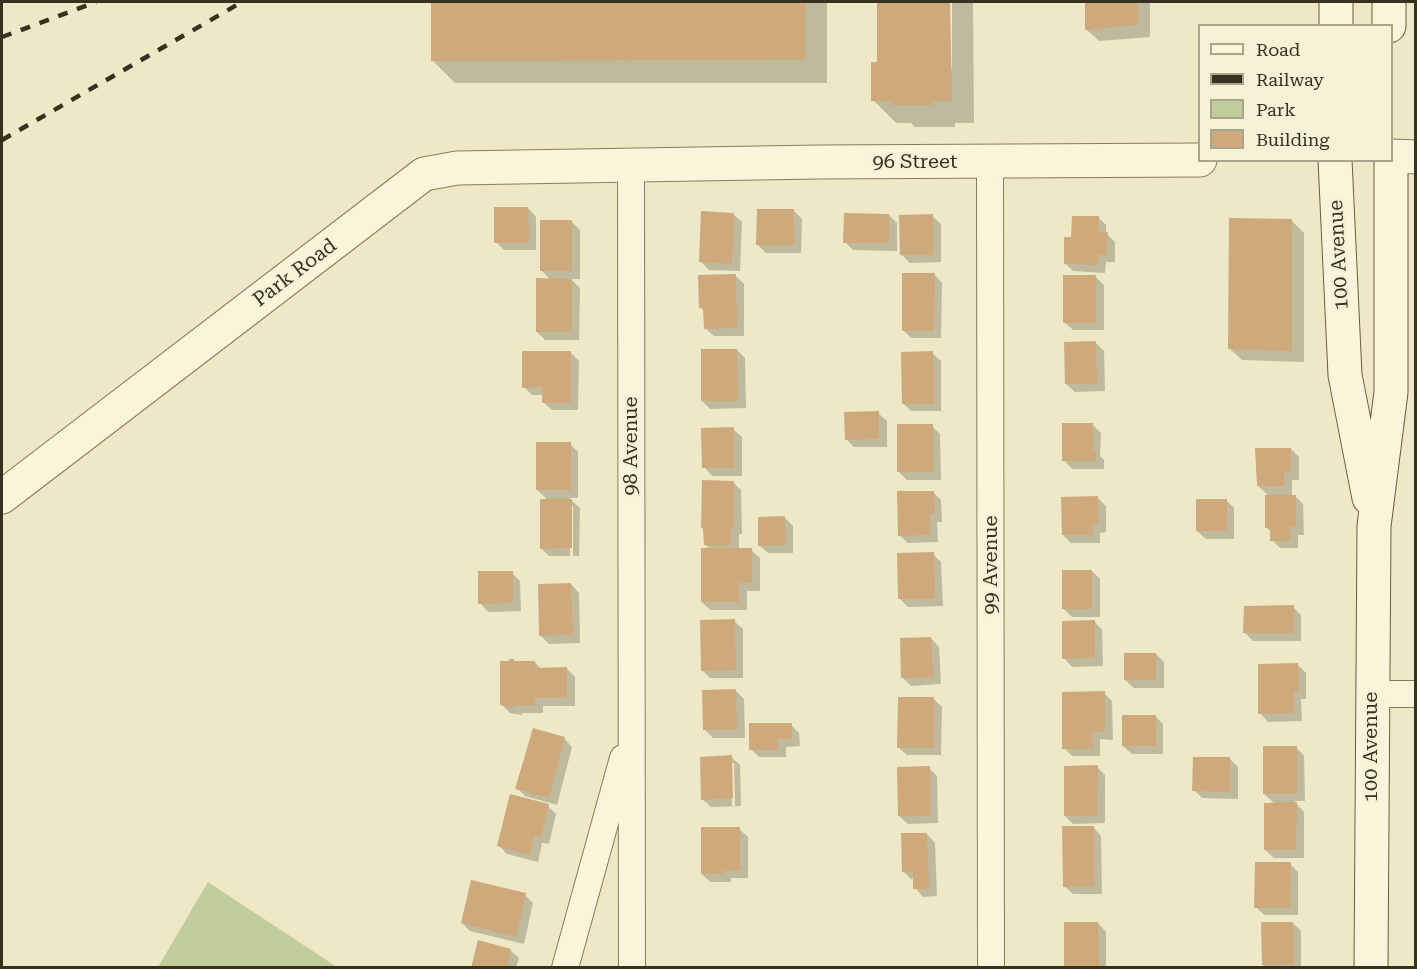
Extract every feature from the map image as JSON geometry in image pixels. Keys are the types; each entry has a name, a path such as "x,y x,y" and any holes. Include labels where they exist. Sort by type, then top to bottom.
{"street":[{"path":"1336,2 1336,24"},
{"path":"1389,2 1389,24"},
{"path":"1393,158 1416,157"},
{"name":"96 Street","path":"631,165 1198,160"},
{"name":"99 Avenue","path":"990,162 991,968"},
{"name":"100 Avenue","path":"1335,162 1345,375 1374,526"},
{"name":"100 Avenue","path":"1371,968 1371,694 1374,526 1391,392 1391,162"},
{"name":"Park Road","path":"2,497 424,174 457,168 631,165"},
{"name":"98 Avenue","path":"631,165 632,968"},
{"path":"1371,694 1416,694"},
{"name":"98 Avenue","path":"565,968 632,726"}],"green space":[{"path":"208,882 337,967 158,967"}],"building":[{"path":"431,2 805,2 805,60 431,61"},
{"path":"877,2 950,2 952,101 933,101 933,105 891,105 891,101 871,101 871,62 877,62"},
{"path":"1085,2 1138,2 1138,25 1085,30"},
{"path":"494,207 528,207 529,243 494,243"},
{"path":"757,209 794,209 794,245 756,245"},
{"path":"701,211 734,213 732,264 699,262"},
{"path":"844,213 889,214 889,243 843,243"},
{"path":"933,214 933,255 900,255 899,215"},
{"path":"1072,216 1099,216 1098,232 1108,232 1107,255 1098,255 1098,265 1064,264 1064,237 1071,237"},
{"path":"1229,218 1292,219 1292,351 1228,349"},
{"path":"540,220 572,220 572,271 540,271"},
{"path":"902,273 935,273 934,331 902,331"},
{"path":"736,274 737,328 704,329 703,308 699,308 698,275"},
{"path":"1063,275 1096,275 1096,323 1063,323"},
{"path":"536,278 572,279 572,332 536,332"},
{"path":"1096,341 1097,384 1065,384 1064,342"},
{"path":"701,349 737,349 738,401 701,401"},
{"path":"522,351 571,351 571,403 542,403 542,387 522,388"},
{"path":"933,351 934,404 902,404 901,352"},
{"path":"879,411 879,439 845,440 844,412"},
{"path":"1062,423 1093,423 1093,450 1096,450 1096,461 1062,461"},
{"path":"897,424 933,424 933,472 897,472"},
{"path":"734,427 734,468 702,468 701,428"},
{"path":"536,442 571,442 571,490 536,490"},
{"path":"1255,448 1291,448 1291,473 1284,473 1284,486 1257,486"},
{"path":"702,480 734,481 734,527 731,527 731,545 704,545 703,528 701,528"},
{"path":"897,491 934,491 935,514 930,515 930,535 898,536"},
{"path":"1265,495 1296,495 1296,527 1290,527 1290,541 1270,541 1270,527 1265,528"},
{"path":"1098,496 1098,525 1092,525 1093,535 1062,535 1061,497"},
{"path":"540,499 572,499 572,548 540,549"},
{"path":"1196,499 1227,499 1227,531 1196,531"},
{"path":"785,516 786,545 758,546 758,517"},
{"path":"701,548 752,548 752,583 739,583 739,602 701,602"},
{"path":"934,552 935,599 898,599 897,553"},
{"path":"1062,570 1092,570 1092,609 1062,609"},
{"path":"478,571 513,571 513,603 478,604"},
{"path":"571,583 573,635 539,636 538,584"},
{"path":"1294,605 1294,633 1243,633 1244,606"},
{"path":"735,619 736,670 701,671 700,620"},
{"path":"1095,620 1095,658 1062,659 1062,621"},
{"path":"931,637 933,677 901,678 900,638"},
{"path":"1124,653 1156,653 1156,680 1124,680"},
{"path":"509,659 535,661 535,668 567,667 567,698 535,698 535,705 514,705 514,708 500,705 500,661 509,661"},
{"path":"1298,663 1299,692 1294,692 1294,713 1258,714 1258,664"},
{"path":"736,689 737,730 703,730 702,690"},
{"path":"1105,691 1105,732 1092,732 1093,749 1062,749 1062,692"},
{"path":"898,697 934,697 934,748 897,748"},
{"path":"1122,715 1156,715 1156,746 1122,746"},
{"path":"749,723 792,723 792,739 778,739 778,750 749,750"},
{"path":"533,728 565,737 549,798 515,789"},
{"path":"1263,746 1297,746 1297,794 1263,794"},
{"path":"732,755 733,798 701,800 700,757"},
{"path":"1193,757 1230,757 1230,792 1192,791"},
{"path":"1098,765 1097,816 1064,816 1064,766"},
{"path":"930,766 930,816 898,816 897,767"},
{"path":"510,794 549,804 541,837 534,835 530,855 497,846"},
{"path":"1297,802 1296,850 1264,850 1264,803"},
{"path":"1062,826 1094,826 1094,886 1063,887"},
{"path":"701,827 740,827 740,870 723,871 724,874 701,874"},
{"path":"901,833 927,833 929,889 913,889 913,872 902,872"},
{"path":"1255,862 1291,862 1290,908 1254,908"},
{"path":"471,880 526,893 516,937 461,923"},
{"path":"1064,922 1098,922 1099,968 1064,968"},
{"path":"1261,922 1293,922 1294,964 1262,965"},
{"path":"478,940 511,949 506,968 471,968"}],"railway":[{"path":"2,37 96,2"},
{"path":"2,140 242,2"}]}
